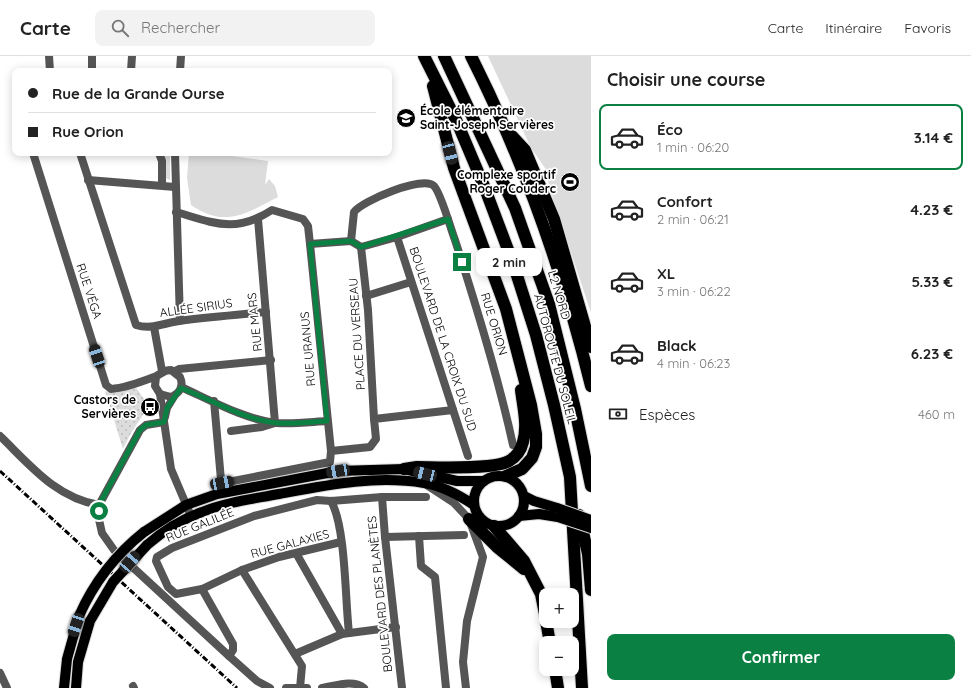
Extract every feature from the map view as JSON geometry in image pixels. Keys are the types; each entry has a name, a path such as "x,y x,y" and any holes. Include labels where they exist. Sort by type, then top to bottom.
{"highway":[{"name":"L2 NORD","path":"444,56 515,208 549,304 575,409 591,486"},
{"path":"471,56 507,131 555,258 591,386"},
{"path":"425,58 454,168 491,265 516,347 531,405 536,434 536,447 532,458 522,469 506,476"},
{"name":"AUTOROUTE DU SOLEIL","path":"425,58 456,122 484,186 513,263 536,335 553,398 570,477 582,688"},
{"path":"507,131 525,150 554,219 591,346"},
{"path":"404,469 417,467 494,465 508,462 520,452 524,441 525,421 516,347"},
{"path":"570,477 588,554 591,590"},
{"path":"469,519 497,547 531,575"},
{"path":"494,526 524,561 539,590"},
{"path":"556,676 558,688"}],"main road":[{"path":"64,688 66,659 79,616 87,598 105,571 131,542 186,505 236,490 338,471 404,469 470,482 484,481"},
{"path":"474,505 476,492 484,481 490,477 506,476 518,483 524,496 523,510 520,516"},
{"path":"76,688 78,662 90,621 113,582 138,552 168,530 191,516 230,503 329,485 378,480 424,483 450,491 474,505 481,518 494,526 508,524 520,516 557,512 591,520"},
{"path":"524,496 591,528"}],"street":[{"path":"49,56 50,68"},
{"path":"92,56 92,68"},
{"path":"131,68 132,56"},
{"path":"180,68 181,56"},
{"name":"RUE VÉGA","path":"34,156 106,385 111,388 119,388 159,374"},
{"path":"81,156 136,325 143,328 154,327 159,374 155,386 160,394 171,469 191,516"},
{"path":"160,156 162,162 162,185"},
{"path":"175,156 180,321"},
{"path":"88,180 175,187"},
{"name":"RUE ORION","path":"351,241 352,222 355,210 370,200 416,184 430,183 435,187 448,219 501,390 514,445"},
{"path":"176,212 200,221 222,225 248,222 258,219 272,210 304,219 308,226 310,244 351,241 361,247"},
{"name":"RUE MARS","path":"258,219 275,423"},
{"path":"397,237 448,219"},
{"name":"BOULEVARD DE LA CROIX DU SUD","path":"361,247 397,237 468,456"},
{"name":"RUE URANUS","path":"310,244 331,451"},
{"name":"PLACE DU VERSEAU","path":"331,451 370,447 376,439 361,247"},
{"path":"366,296 411,282"},
{"name":"ALLÉE SIRIUS","path":"154,327 164,323 266,312"},
{"path":"159,374 180,369 270,360"},
{"path":"164,422 167,408 181,388 182,380 175,371"},
{"path":"181,388 239,413 275,423 327,421"},
{"path":"160,394 167,397 175,395"},
{"path":"214,401 222,483 330,462 331,451"},
{"path":"374,419 453,410"},
{"path":"164,422 146,425 140,430 99,505 98,515 102,533 114,550 257,681 270,688"},
{"path":"231,431 262,427 275,423"},
{"path":"0,436 51,485 64,493 87,503 99,505"},
{"path":"424,483 454,503 469,519 483,557 467,621 463,662 466,688"},
{"name":"RUE GALILÉE","path":"202,589 176,594 171,591 156,561 157,557 172,548 254,516 316,500 331,501 382,497 426,497"},
{"name":"BOULEVARD DES PLANÈTES","path":"382,497 402,688"},
{"path":"331,501 336,510 341,542 345,634"},
{"path":"419,536 421,566 435,577 446,688"},
{"path":"385,537 464,536"},
{"name":"RUE GALAXIES","path":"202,589 242,570 296,553 341,542"},
{"path":"296,553 345,634"},
{"path":"242,570 302,666 302,688 286,688"},
{"path":"202,589 233,644 233,650 229,656"},
{"path":"295,654 345,634 396,627"},
{"path":"0,673 7,688"},
{"path":"322,688 351,683 359,684 364,688"}],"shaded area":[{"name":"Complexe sportif Roger Couderc","path":"488,56 591,56 591,313 550,189 545,168 531,148"},
{"path":"162,156 170,156 170,180 165,178"},
{"path":"189,156 231,156 268,161 265,185 269,179 275,186 278,197 256,209 235,216 214,216 191,205 187,178"},
{"path":"135,386 149,406 131,433 123,449 105,391 115,393"}],"railway":[{"path":"0,471 237,688"}],"place":[{"name":"École élémentaire Saint-Joseph Servières","path":"406,118"},
{"name":"Complexe sportif Roger Couderc","path":"570,182"},
{"name":"Castors de Servières","path":"150,407"}],"route":[{"path":"99,511 99,505 140,430 146,425 164,422 167,408 181,388 239,413 275,423 327,421 310,244 351,241 361,247 397,237 448,219 462,262"}]}
